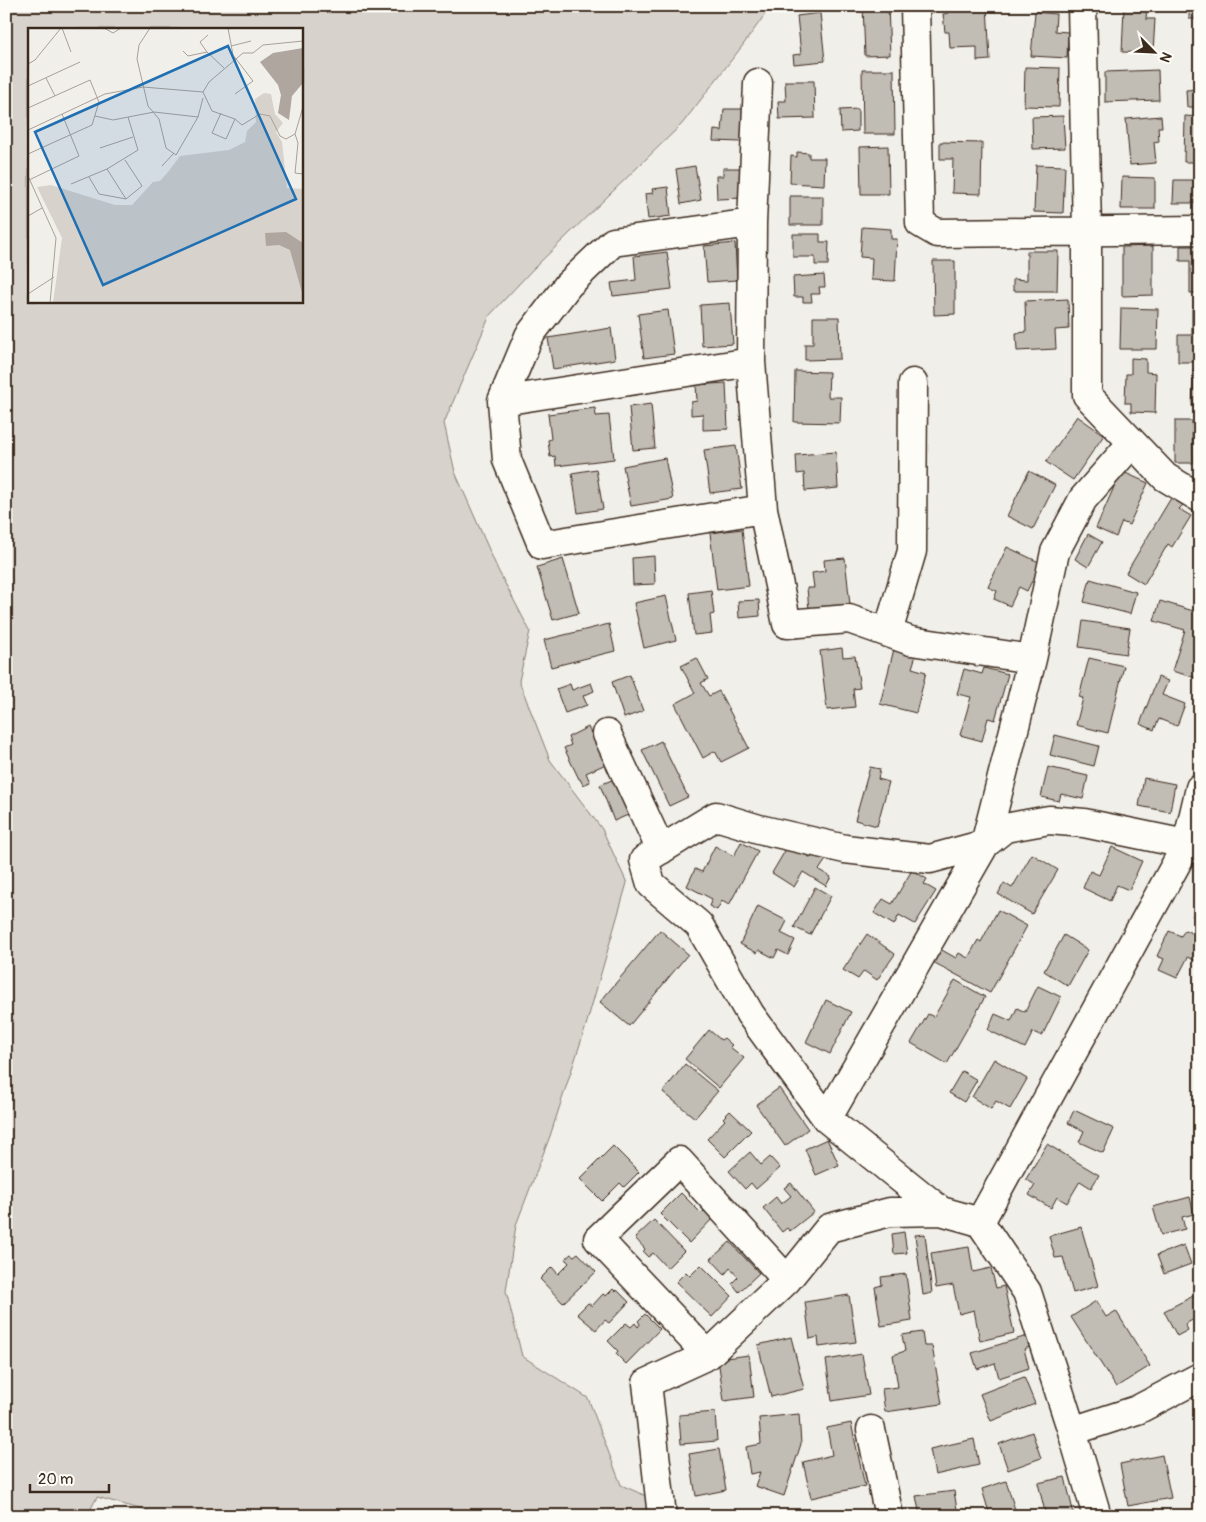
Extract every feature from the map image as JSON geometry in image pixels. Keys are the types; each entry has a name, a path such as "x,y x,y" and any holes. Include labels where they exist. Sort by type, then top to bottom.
{"street":[{"path":"915,6 920,223 937,233 1200,230"},
{"path":"1082,6 1087,230 1087,395 1165,477 1200,498"},
{"path":"758,83 752,223 751,362 763,509 787,624 849,618 911,640 1032,659"},
{"path":"752,223 613,242 568,285 529,336 502,401 507,460 542,545 763,509"},
{"path":"502,401 751,362"},
{"path":"888,632 912,551 913,382"},
{"path":"827,1119 985,844 1032,659 1055,552 1083,499 1132,443"},
{"path":"607,734 662,850"},
{"path":"980,1222 1193,846 1200,788"},
{"path":"941,1211 827,1119 750,1014 700,925 651,884 644,860 716,816 759,829 845,849 930,859 985,844 1005,828 1049,820 1084,823 1193,846"},
{"path":"708,1354 598,1239 679,1161 787,1280"},
{"path":"662,1516 647,1383 708,1354 787,1280 829,1228 890,1212 941,1211 980,1222 1027,1292 1097,1516"},
{"path":"1072,1431 1137,1410 1200,1377"},
{"path":"871,1430 889,1516"}],"shaded area":[{"path":"6,6 771,6 682,124 532,270 490,315 444,423 455,472 498,570 530,631 519,681 550,760 602,829 627,883 585,1029 550,1136 516,1225 506,1291 522,1356 588,1398 621,1485 692,1516 165,1516 97,1497 87,1516 6,1516"}],"building":[{"path":"863,6 888,6 890,55 865,56"},
{"path":"949,6 987,6 990,60 977,61 977,47 950,48 949,32 945,32 943,14 949,13"},
{"path":"1189,6 1200,6 1200,19 1189,19"},
{"path":"1124,7 1147,7 1146,19 1155,19 1153,53 1122,52"},
{"path":"1035,12 1056,14 1055,31 1068,32 1067,58 1031,56"},
{"path":"820,13 825,61 794,64 793,55 801,54 797,16"},
{"path":"1025,67 1060,68 1059,107 1024,106"},
{"path":"862,70 894,70 895,134 863,134"},
{"path":"1158,70 1159,100 1105,102 1105,72"},
{"path":"1198,70 1200,70 1200,107 1187,107 1186,90 1199,89"},
{"path":"785,81 814,81 815,118 779,119 778,101 786,101"},
{"path":"724,109 743,109 741,142 713,141 714,130 722,131"},
{"path":"858,109 858,131 841,132 840,110"},
{"path":"1063,116 1065,148 1033,149 1032,117"},
{"path":"1161,116 1162,127 1158,127 1159,141 1154,142 1156,163 1130,165 1126,119"},
{"path":"1185,116 1200,117 1200,162 1184,162"},
{"path":"940,142 982,143 981,194 952,193 953,159 940,159"},
{"path":"888,146 889,194 861,194 860,147"},
{"path":"797,152 809,153 809,158 825,158 824,185 790,183 791,156 797,157"},
{"path":"1036,165 1065,166 1063,213 1034,212"},
{"path":"695,166 701,200 681,204 676,169"},
{"path":"723,168 743,168 743,198 717,199 716,176 723,176"},
{"path":"1198,171 1200,171 1200,203 1173,203 1174,180 1197,180"},
{"path":"1122,177 1155,178 1155,209 1121,209"},
{"path":"668,187 671,216 648,219 645,194 653,193 652,189"},
{"path":"790,196 823,196 823,225 790,225"},
{"path":"862,227 891,229 891,239 897,239 895,281 871,280 872,258 860,257"},
{"path":"793,234 820,234 820,242 829,242 828,265 815,265 815,257 793,257"},
{"path":"735,243 737,280 707,282 704,246"},
{"path":"1153,246 1153,295 1122,296 1122,247"},
{"path":"1180,246 1200,246 1200,293 1190,293 1190,261 1180,261"},
{"path":"1027,251 1058,251 1057,291 1013,291 1013,279 1027,280"},
{"path":"667,252 672,289 613,296 611,283 636,280 634,256"},
{"path":"933,261 955,261 955,314 934,315"},
{"path":"824,275 825,287 819,287 820,294 811,294 812,302 803,302 803,297 794,297 793,277"},
{"path":"1068,299 1069,329 1055,330 1056,349 1017,351 1016,333 1026,332 1025,301"},
{"path":"730,303 733,344 702,346 700,305"},
{"path":"1121,308 1158,309 1157,349 1120,349"},
{"path":"1192,309 1200,309 1200,360 1197,360 1197,362 1178,362 1178,335 1192,335"},
{"path":"668,310 674,354 644,358 638,314"},
{"path":"813,317 839,317 840,359 805,360 805,344 813,344"},
{"path":"611,328 615,359 553,369 548,338"},
{"path":"1131,358 1146,359 1146,372 1156,373 1155,413 1131,412 1131,403 1125,403 1126,374 1131,374"},
{"path":"1194,368 1200,368 1200,406 1192,406"},
{"path":"795,371 829,372 828,397 841,397 840,423 794,422"},
{"path":"726,383 728,429 703,430 703,414 691,415 691,402 697,401 696,385"},
{"path":"651,404 655,448 633,450 629,407"},
{"path":"595,408 596,416 609,415 614,459 556,466 555,456 550,457 548,440 551,439 548,414"},
{"path":"1077,416 1104,435 1073,480 1046,462"},
{"path":"1175,421 1192,421 1193,463 1175,463"},
{"path":"736,446 742,489 710,493 704,450"},
{"path":"836,452 838,488 805,491 804,473 797,474 796,455"},
{"path":"665,458 673,499 631,506 623,466"},
{"path":"596,469 603,509 578,513 572,473"},
{"path":"1029,471 1055,485 1033,529 1007,516"},
{"path":"1121,471 1148,483 1129,525 1122,522 1116,537 1096,528"},
{"path":"1171,498 1183,505 1179,509 1191,516 1172,547 1168,544 1144,584 1126,573"},
{"path":"742,529 749,586 717,590 710,533"},
{"path":"1088,534 1102,542 1088,567 1075,559"},
{"path":"1007,547 1043,564 1035,582 1032,581 1027,591 1019,587 1010,606 994,599 997,591 988,587"},
{"path":"654,556 655,584 633,585 632,558"},
{"path":"845,558 850,605 809,610 807,588 814,588 812,573 825,571 824,560"},
{"path":"563,559 579,613 553,620 537,567"},
{"path":"1090,579 1136,592 1130,614 1084,602"},
{"path":"711,590 714,614 710,615 712,633 694,635 689,593"},
{"path":"666,596 676,640 644,648 634,603"},
{"path":"759,600 760,616 739,618 738,601"},
{"path":"1160,601 1200,613 1200,679 1172,671 1185,630 1154,621"},
{"path":"1083,621 1130,628 1126,654 1079,647"},
{"path":"609,624 615,651 551,667 544,640"},
{"path":"842,648 843,657 855,656 860,688 853,689 855,707 827,710 820,651"},
{"path":"894,649 916,655 912,668 926,672 916,713 880,704"},
{"path":"697,658 708,679 701,683 709,696 719,691 749,748 721,762 715,751 703,758 675,704 695,693 681,666"},
{"path":"1089,658 1124,666 1108,733 1076,725 1083,698 1079,697"},
{"path":"984,668 1008,674 995,720 988,718 982,741 960,735 971,697 957,694 964,669 982,674"},
{"path":"630,675 643,711 624,718 612,682"},
{"path":"1158,677 1168,681 1162,695 1185,704 1177,726 1159,719 1154,730 1140,724"},
{"path":"591,683 594,691 583,696 587,705 565,713 556,689 570,684 572,690"},
{"path":"588,727 606,764 586,773 590,782 583,785 564,748 571,745 568,737"},
{"path":"1055,735 1099,746 1094,766 1050,755"},
{"path":"661,741 688,797 669,806 642,750"},
{"path":"870,767 880,769 878,779 889,782 877,826 855,820"},
{"path":"1048,767 1088,776 1083,799 1061,794 1059,801 1041,797"},
{"path":"1144,778 1175,784 1170,812 1139,806"},
{"path":"614,779 628,815 614,821 600,785"},
{"path":"741,842 758,851 729,905 722,901 717,910 709,906 712,899 687,886 695,869 702,872 715,846 734,856"},
{"path":"789,844 811,858 815,851 827,858 819,870 831,877 826,886 803,872 794,887 772,873"},
{"path":"1112,847 1142,861 1129,890 1117,885 1110,901 1083,888 1090,871 1099,875"},
{"path":"1032,854 1058,870 1032,914 998,894 1004,883 1012,888"},
{"path":"912,870 927,879 924,884 936,891 915,924 899,915 894,925 874,913 883,899 892,904"},
{"path":"815,887 831,896 810,935 794,927"},
{"path":"1200,897 1200,919 1192,916"},
{"path":"758,906 787,921 781,933 795,940 788,955 778,950 774,958 759,950 757,953 740,944"},
{"path":"998,910 1027,926 990,993 933,962 940,949 956,958 959,953 968,958 978,940 981,942"},
{"path":"660,930 688,954 629,1026 600,1002"},
{"path":"1185,930 1200,937 1200,963 1188,957 1177,978 1159,970 1164,959 1157,956 1169,931 1181,936"},
{"path":"867,934 895,954 877,980 864,971 858,979 843,970"},
{"path":"1064,935 1088,950 1068,986 1044,971"},
{"path":"955,980 985,997 947,1064 911,1043 928,1014 934,1017"},
{"path":"1038,986 1061,997 1042,1036 1033,1032 1025,1048 988,1030 995,1014 1011,1021 1017,1008 1025,1012"},
{"path":"826,1000 851,1012 830,1054 806,1042"},
{"path":"709,1030 721,1040 724,1038 732,1045 730,1047 744,1058 719,1088 685,1059"},
{"path":"994,1059 1027,1079 1010,1109 996,1101 991,1109 972,1097"},
{"path":"685,1064 718,1091 695,1118 663,1092"},
{"path":"962,1071 977,1080 964,1102 949,1093"},
{"path":"779,1088 808,1129 785,1146 756,1105"},
{"path":"1074,1110 1114,1129 1103,1153 1079,1142 1084,1131 1068,1123"},
{"path":"730,1111 751,1131 725,1157 707,1139 725,1120 723,1118"},
{"path":"827,1139 839,1165 816,1175 805,1149"},
{"path":"1047,1144 1099,1175 1091,1188 1080,1181 1067,1203 1057,1197 1051,1208 1029,1195 1035,1185 1026,1179"},
{"path":"613,1146 639,1172 624,1187 620,1183 602,1201 580,1179"},
{"path":"750,1152 761,1165 770,1157 780,1168 756,1189 751,1183 745,1189 729,1171"},
{"path":"791,1183 814,1212 790,1231 787,1228 782,1232 763,1208 776,1197 781,1204 791,1196 784,1188"},
{"path":"681,1193 701,1213 704,1211 707,1214 710,1211 715,1216 689,1243 660,1214"},
{"path":"1190,1197 1194,1214 1182,1217 1185,1229 1161,1235 1153,1207"},
{"path":"654,1220 684,1251 667,1268 653,1253 648,1257 643,1252 645,1249 635,1238"},
{"path":"1081,1227 1098,1286 1073,1293 1063,1257 1055,1258 1049,1236"},
{"path":"904,1232 907,1253 894,1254 892,1234"},
{"path":"925,1234 932,1293 923,1295 915,1235"},
{"path":"730,1242 759,1273 739,1292 732,1283 738,1277 730,1268 725,1274 711,1259"},
{"path":"1184,1245 1191,1264 1164,1274 1157,1255"},
{"path":"969,1247 973,1272 991,1268 996,1288 1004,1286 1014,1333 980,1341 974,1310 959,1314 953,1285 936,1288 931,1253"},
{"path":"578,1253 596,1272 563,1303 540,1279 552,1267 558,1274 569,1263 565,1259 571,1254 574,1256"},
{"path":"701,1265 732,1296 712,1317 676,1282 686,1272 690,1276"},
{"path":"906,1274 912,1321 881,1326 875,1287 882,1285 881,1277"},
{"path":"613,1289 616,1292 617,1290 629,1302 609,1323 605,1320 596,1330 577,1314 588,1303 592,1306 603,1294 606,1296"},
{"path":"1197,1294 1200,1300 1200,1316 1185,1324 1188,1330 1177,1336 1164,1311"},
{"path":"849,1295 856,1342 819,1347 818,1337 810,1339 805,1302"},
{"path":"1096,1301 1106,1317 1116,1311 1150,1366 1116,1387 1071,1317"},
{"path":"645,1314 660,1329 626,1364 616,1354 618,1351 608,1341 626,1323 631,1327 635,1323 638,1327 640,1324 638,1321"},
{"path":"922,1332 924,1346 932,1346 942,1404 885,1412 882,1389 898,1387 893,1355 905,1351 902,1335"},
{"path":"1027,1336 1030,1347 1024,1349 1029,1368 999,1378 995,1363 977,1369 972,1353"},
{"path":"791,1337 804,1389 771,1397 758,1345"},
{"path":"862,1354 869,1395 832,1401 826,1360"},
{"path":"749,1355 754,1397 724,1401 718,1359"},
{"path":"1024,1377 1035,1404 991,1421 980,1394"},
{"path":"715,1412 717,1441 681,1444 679,1415"},
{"path":"799,1414 801,1444 784,1496 755,1486 760,1472 750,1474 746,1447 761,1444 759,1418"},
{"path":"851,1423 865,1486 811,1498 803,1462 832,1455 827,1428"},
{"path":"1032,1432 1041,1458 1008,1470 999,1444"},
{"path":"974,1439 979,1465 935,1475 930,1449"},
{"path":"719,1449 726,1490 696,1496 689,1454"},
{"path":"1162,1455 1171,1498 1128,1506 1120,1464"},
{"path":"1065,1477 1074,1515 1046,1516 1038,1483"},
{"path":"1006,1481 1017,1516 990,1516 982,1489"},
{"path":"954,1491 958,1516 920,1516 916,1496"}]}
